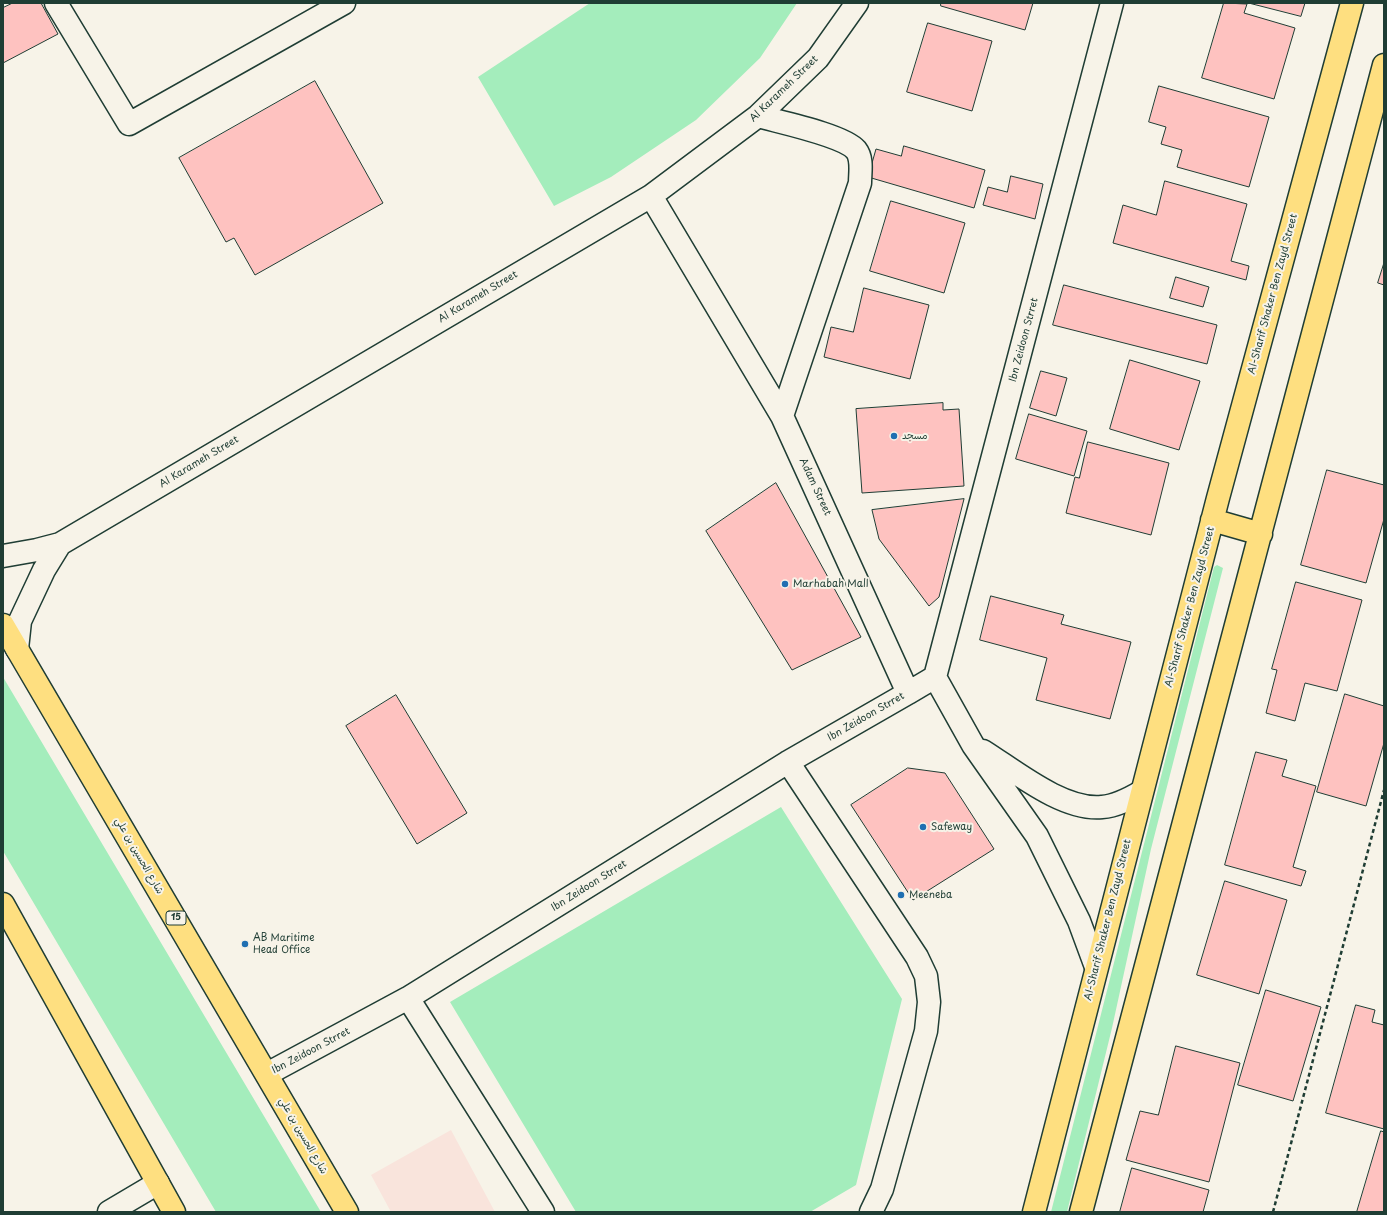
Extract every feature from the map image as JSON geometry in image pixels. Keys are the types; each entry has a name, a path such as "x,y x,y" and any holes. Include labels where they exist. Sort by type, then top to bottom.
{"main road":[{"name":"Al-Sharif Shaker Ben Zayd Street","path":"1034,1212 1212,520 1352,3"},
{"path":"1081,1212 1384,65"},
{"path":"1212,520 1261,534"},
{"name":"شارع الحسين بن علي","path":"3,625 347,1212"},
{"path":"3,904 174,1212"}],"street":[{"path":"56,3 129,124 344,3"},
{"name":"Al Karameh Street","path":"60,544 651,196 758,116 818,58 857,3"},
{"name":"Ibn Zeidoon Strret","path":"935,677 1112,3"},
{"path":"758,116 834,138 848,144 857,151 861,162 860,183 782,416"},
{"name":"Adam Street","path":"651,196 782,416 908,693"},
{"path":"3,556 60,544"},
{"path":"17,648 20,622 44,570 60,544"},
{"path":"908,693 935,677 973,745 1038,836 1079,921 1096,967"},
{"name":"Ibn Zeidoon Strret","path":"267,1074 408,998 788,762 908,693"},
{"path":"973,745 1064,802 1086,807 1102,807 1124,801 1141,792"},
{"path":"788,762 917,957 926,976 929,1002 926,1031 882,1189 871,1212"},
{"path":"408,998 543,1212"},
{"path":"109,1212 158,1183"}],"path":[{"path":"1273,1212 1384,790"}],"shaded area":[{"path":"451,1130 495,1212 391,1212 371,1175"}],"green space":[{"path":"590,3 797,3 760,58 696,120 611,177 554,206 478,77"},
{"path":"1217,565 1223,568 1151,849 1112,1028 1067,1212 1051,1212 1214,567"},
{"path":"3,677 321,1212 216,1212 3,851"},
{"path":"781,807 902,999 856,1185 810,1212 576,1212 450,1002"}],"building":[{"path":"13,3 41,3 58,34 3,63 3,8"},
{"path":"941,3 1033,3 1025,30 941,6"},
{"path":"1224,3 1247,4 1244,13 1295,28 1274,99 1202,78"},
{"path":"1249,3 1305,3 1301,16"},
{"path":"928,23 992,41 972,111 907,92"},
{"path":"315,81 383,203 255,275 234,238 226,242 179,158"},
{"path":"1159,86 1269,117 1249,187 1177,167 1182,150 1161,144 1166,127 1149,122"},
{"path":"904,146 985,170 974,208 868,177 876,149 901,156"},
{"path":"1011,176 1043,184 1035,219 983,205 988,187 1007,192"},
{"path":"1165,181 1247,204 1231,261 1249,266 1246,280 1113,243 1123,205 1156,215"},
{"path":"891,201 965,223 944,293 870,271"},
{"path":"1384,263 1384,285 1378,283"},
{"path":"1176,277 1209,287 1203,307 1170,298"},
{"path":"1064,285 1217,325 1207,364 1053,325"},
{"path":"864,288 929,305 910,379 824,357 831,327 853,332"},
{"path":"1130,360 1200,381 1179,450 1110,429"},
{"path":"1041,371 1067,378 1056,416 1030,408"},
{"path":"943,403 943,410 959,409 964,486 862,493 856,409"},
{"path":"1029,414 1087,431 1074,476 1016,459"},
{"path":"1088,442 1169,463 1151,535 1066,513 1075,477 1079,478"},
{"path":"1327,470 1384,485 1384,519 1366,583 1301,565"},
{"name":"Marhabah Mall","path":"776,483 861,637 792,670 706,531"},
{"path":"964,499 939,597 929,606 879,539 872,510"},
{"path":"1296,582 1362,600 1337,691 1305,683 1295,721 1266,713 1277,670 1272,669"},
{"path":"991,596 1064,615 1061,624 1131,642 1110,719 1036,700 1047,658 980,640"},
{"path":"1345,694 1384,706 1384,743 1366,806 1317,792"},
{"path":"396,695 467,813 417,844 346,726"},
{"path":"1256,752 1287,760 1282,776 1316,786 1293,867 1306,871 1301,886 1225,865"},
{"name":"Safeway","path":"908,768 945,773 994,849 913,900 851,805"},
{"path":"1225,881 1287,900 1259,994 1197,975"},
{"path":"1266,990 1321,1007 1293,1101 1238,1085"},
{"path":"1356,1005 1375,1010 1372,1022 1384,1025 1384,1129 1326,1113"},
{"path":"1176,1046 1240,1063 1209,1182 1126,1160 1140,1111 1158,1115"},
{"path":"1381,1131 1384,1132 1384,1212 1357,1212"},
{"path":"1132,1168 1209,1190 1203,1212 1120,1212"}],"place":[{"name":"مسجد","path":"894,436"},
{"name":"Marhabah Mall","path":"785,584"},
{"name":"Safeway","path":"923,827"},
{"name":"Meeneba","path":"901,895"},
{"name":"AB Maritime Head Office","path":"245,944"}]}
